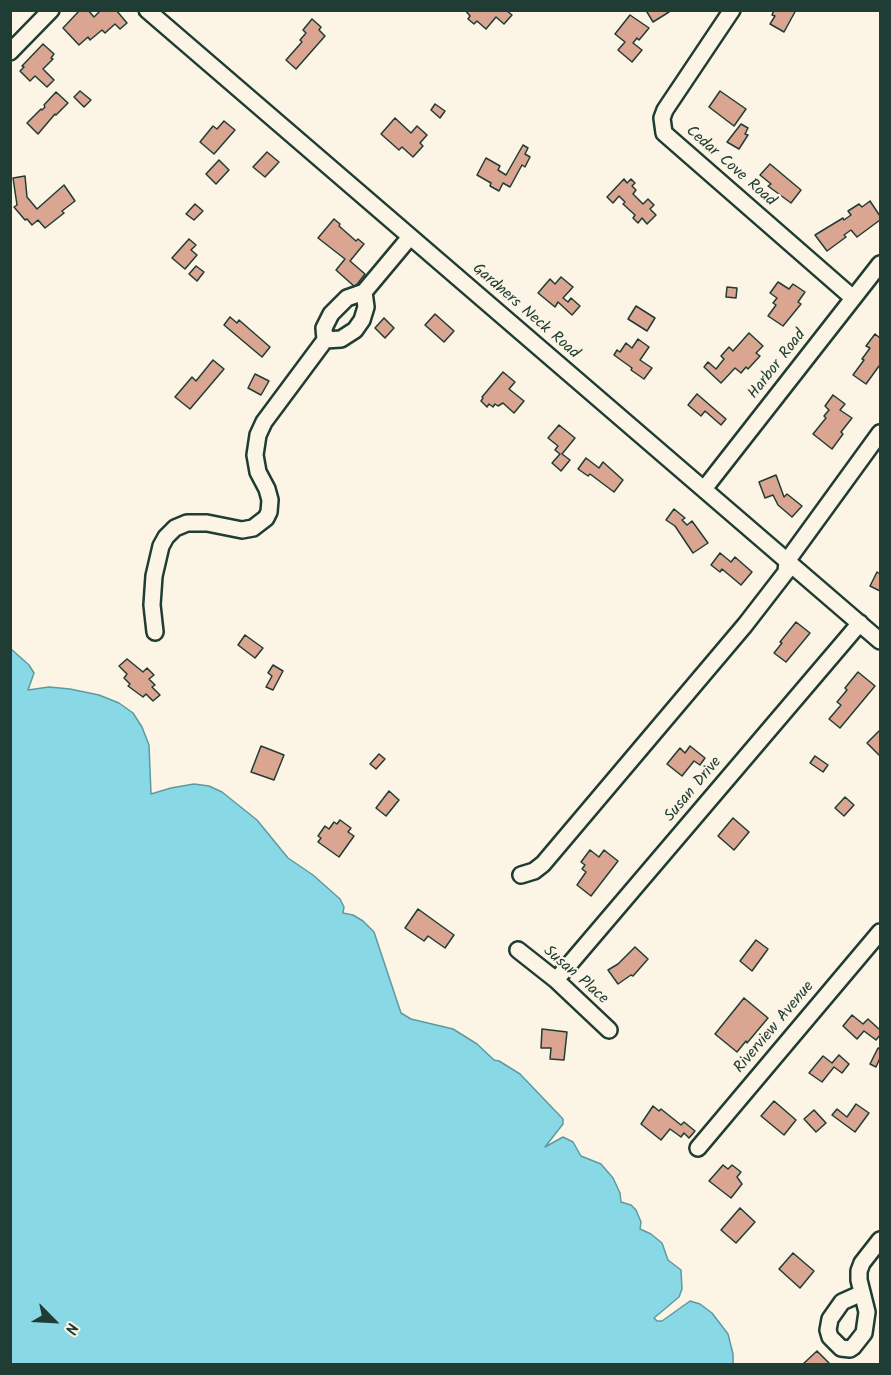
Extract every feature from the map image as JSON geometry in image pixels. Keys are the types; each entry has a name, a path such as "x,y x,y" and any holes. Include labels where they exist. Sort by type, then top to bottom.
{"street":[{"path":"10,52 51,10"},
{"name":"Gardners Neck Road","path":"147,10 880,640"},
{"name":"Cedar Cove Road","path":"732,10 665,110 662,118 664,133 853,298"},
{"path":"155,632 152,605 154,576 160,546 175,528 187,523 207,523 242,530 253,528 266,518 270,500 258,472 255,455 258,435 264,422 325,340 324,328 338,305 346,298 364,292 410,237"},
{"name":"Harbor Road","path":"704,489 880,264"},
{"path":"325,340 341,339 355,330 366,308 364,292"},
{"path":"521,874 534,871 543,864 744,625 786,572 787,561 880,433"},
{"name":"Susan Drive","path":"556,980 860,623"},
{"name":"Riverview Avenue","path":"698,1148 880,932"},
{"name":"Susan Place","path":"518,950 556,980 609,1030"},
{"path":"862,1293 859,1271 862,1263 880,1240"}],"water":[{"path":"11,649 29,665 34,673 28,690 49,687 99,695 119,703 133,713 149,745 151,794 194,784 209,786 222,792 257,820 288,858 313,875 340,899 344,907 343,913 353,915 363,921 374,932 401,1013 411,1019 453,1029 477,1044 494,1060 520,1074 563,1119 563,1124 545,1147 563,1137 573,1142 581,1156 601,1164 613,1178 620,1193 621,1202 631,1205 636,1210 641,1222 640,1229 662,1243 668,1260 681,1270 682,1289 679,1297 654,1318 662,1321 690,1301 700,1304 712,1313 728,1334 733,1364 11,1364"}],"building":[{"path":"80,10 88,10 94,17 101,10 116,10 127,23 120,29 115,24 105,33 102,30 90,40 88,37 79,45 63,28"},
{"path":"465,10 506,10 512,15 504,24 496,17 486,29 477,21 474,24 468,19 470,16"},
{"path":"649,10 668,10 669,12 653,22 647,12"},
{"path":"774,10 796,10 784,32 770,24 775,16 772,15"},
{"path":"630,15 649,28 639,40 637,38 633,43 642,50 632,62 618,50 625,42 615,34"},
{"path":"312,19 321,27 319,30 325,36 296,69 286,60 302,42 300,40 306,33 303,30"},
{"path":"43,44 54,54 51,58 53,59 43,69 54,80 47,87 35,76 30,81 20,71"},
{"path":"80,91 91,100 84,107 74,97"},
{"path":"720,91 746,109 734,126 709,107"},
{"path":"56,92 68,103 38,134 27,123 45,107 44,105"},
{"path":"435,104 445,111 440,118 431,110"},
{"path":"395,118 411,133 417,126 427,135 420,143 423,146 413,157 402,147 399,150 381,134"},
{"path":"224,121 235,130 214,154 200,142 213,126 217,129"},
{"path":"741,124 748,128 745,134 748,135 739,149 727,142"},
{"path":"523,145 528,148 525,154 530,157 525,167 522,165 510,187 503,183 499,191 477,175 486,158 500,166 498,170 506,175"},
{"path":"267,152 279,162 265,177 253,167"},
{"path":"219,160 229,170 216,184 206,174"},
{"path":"770,164 801,190 791,203 768,186 771,184 760,175"},
{"path":"25,176 27,197 37,209 64,185 75,201 45,228 38,220 32,225 14,207 17,205 13,178"},
{"path":"624,179 627,183 631,179 635,183 632,186 636,190 633,194 643,204 648,199 654,205 650,209 656,215 647,224 642,218 638,223 633,218 635,215 623,204 625,202 619,196 613,203 607,197"},
{"path":"870,201 880,216 880,220 857,237 851,230 844,235 846,237 827,251 815,235 843,218 844,220 851,215 848,211 859,204 862,207"},
{"path":"195,204 203,211 194,220 186,214"},
{"path":"334,219 356,241 358,239 364,244 350,261 365,274 355,287 336,270 345,259 318,238"},
{"path":"189,239 196,245 191,250 197,255 185,269 172,258"},
{"path":"196,266 204,272 197,281 189,274"},
{"path":"561,277 573,287 563,298 568,302 571,298 580,306 572,315 558,302 555,307 538,293 550,279 555,284"},
{"path":"778,282 789,289 793,284 805,292 798,302 801,304 783,326 768,316 776,305 773,303 777,298 770,293"},
{"path":"727,287 737,288 736,298 726,297"},
{"path":"636,306 655,318 647,331 628,319"},
{"path":"435,314 454,331 444,342 425,325"},
{"path":"230,317 237,323 239,320 270,347 262,357 224,325"},
{"path":"384,318 394,328 385,338 375,328"},
{"path":"749,333 763,346 756,353 760,356 741,373 735,368 721,383 704,367 708,362 716,369 724,359 721,356 729,347 733,351"},
{"path":"875,334 880,338 880,367 866,384 853,375 864,360 862,359 870,348 866,346"},
{"path":"638,339 649,347 640,360 652,368 644,379 614,355 617,350 620,352 626,343 632,348"},
{"path":"213,360 224,369 190,409 175,397 192,377 196,381"},
{"path":"503,372 515,382 509,389 524,401 514,413 503,403 498,406 495,404 493,407 489,404 487,407 481,401"},
{"path":"255,374 269,381 261,395 248,388"},
{"path":"697,394 726,419 721,425 705,411 701,416 688,405"},
{"path":"833,395 845,404 840,410 852,418 832,449 813,434 826,418 824,416 829,410 825,406"},
{"path":"559,425 575,438 562,454 570,460 561,471 552,463 560,454 555,450 558,446 548,438"},
{"path":"586,458 599,468 603,462 623,480 614,492 590,474 588,476 578,469"},
{"path":"776,475 784,497 787,494 802,506 792,517 778,505 773,495 765,498 759,482"},
{"path":"674,509 685,518 682,520 687,525 692,521 708,543 693,553 675,526 666,520"},
{"path":"720,553 731,562 735,557 752,572 741,585 722,569 720,572 711,565"},
{"path":"877,572 880,574 880,591 870,586"},
{"path":"796,622 810,633 786,662 774,653"},
{"path":"245,635 263,648 255,658 238,645"},
{"path":"127,659 143,672 147,668 154,675 149,679 155,685 152,687 160,695 153,701 146,694 143,697 128,686 130,684 124,678 127,674 119,666"},
{"path":"273,665 283,671 273,690 266,687 272,676 268,673"},
{"path":"858,672 875,686 840,728 829,719 841,705 837,702"},
{"path":"880,732 880,756 867,743"},
{"path":"261,746 284,755 274,780 251,772"},
{"path":"690,746 705,758 700,765 694,761 682,776 667,764 680,748 685,753"},
{"path":"379,754 385,759 376,769 370,764"},
{"path":"815,756 828,765 823,772 810,763"},
{"path":"389,791 399,800 386,816 376,808"},
{"path":"845,797 854,805 844,816 835,808"},
{"path":"733,818 749,832 734,850 718,836"},
{"path":"340,820 351,828 348,832 354,836 339,857 318,842 321,838 318,836 325,826 329,829 334,822 337,824"},
{"path":"590,850 599,857 604,850 618,861 591,896 577,885 586,872 582,869 585,865 581,862"},
{"path":"418,909 454,935 445,948 428,936 424,941 405,928"},
{"path":"756,940 768,949 752,971 740,961"},
{"path":"635,947 648,959 633,976 631,975 618,984 608,970 618,964"},
{"path":"744,998 768,1018 737,1052 715,1034"},
{"path":"852,1015 863,1024 868,1019 880,1030 880,1035 876,1040 864,1031 857,1039 843,1026"},
{"path":"542,1029 567,1032 564,1060 550,1059 551,1048 541,1048"},
{"path":"878,1048 880,1058 876,1067 870,1064"},
{"path":"839,1055 849,1064 842,1073 834,1067 822,1082 809,1073 823,1056 832,1063"},
{"path":"774,1101 796,1120 784,1135 761,1116"},
{"path":"856,1104 869,1113 855,1132 832,1115 837,1109 847,1117"},
{"path":"653,1106 659,1111 661,1109 681,1125 684,1122 695,1131 689,1138 684,1133 681,1137 670,1129 661,1140 641,1124"},
{"path":"814,1110 826,1123 816,1132 804,1119"},
{"path":"723,1165 728,1169 732,1165 741,1172 737,1177 742,1184 731,1198 709,1181"},
{"path":"740,1208 755,1222 736,1243 721,1230"},
{"path":"793,1253 814,1271 800,1288 779,1269"},
{"path":"817,1351 830,1364 803,1364"}]}
